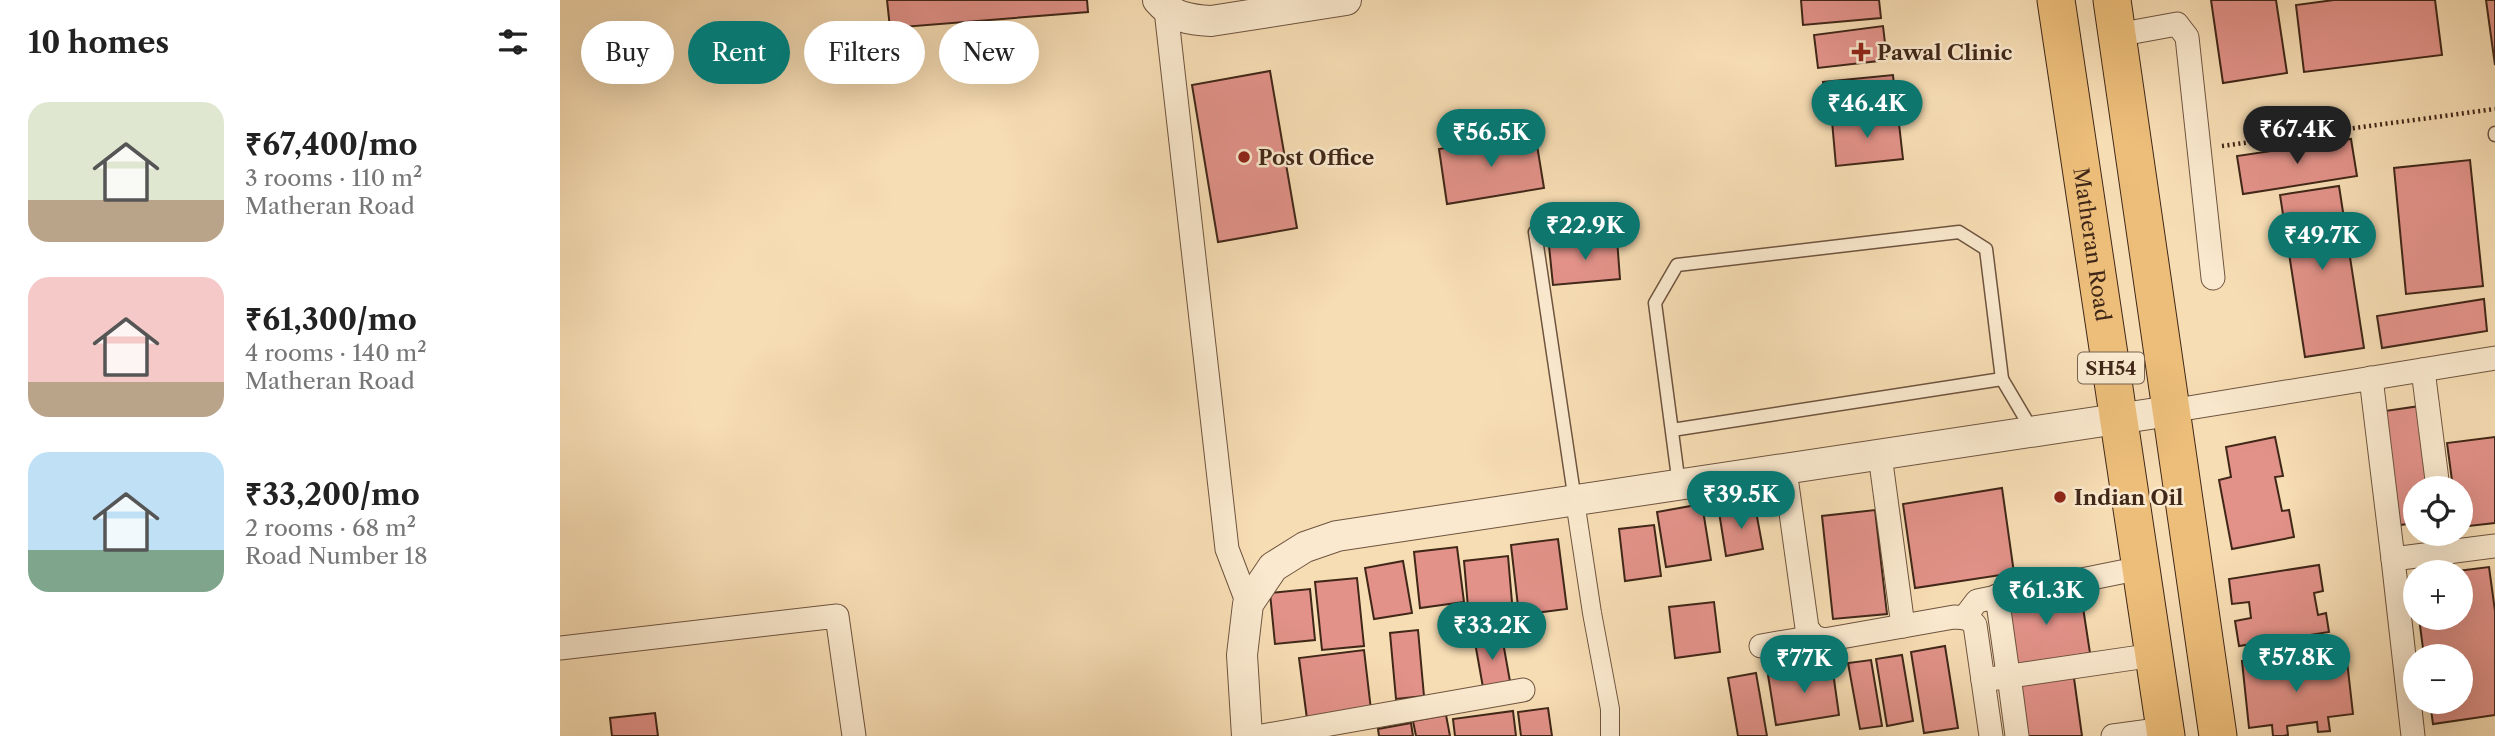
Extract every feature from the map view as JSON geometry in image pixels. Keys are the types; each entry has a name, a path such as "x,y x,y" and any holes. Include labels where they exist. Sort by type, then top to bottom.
{"main road":[{"name":"Matheran Road","path":"2056,0 2165,733"},
{"name":"SH54","path":"2112,0 2218,736"}],"street":[{"path":"1162,5 1190,20 1211,21 1346,0"},
{"path":"1162,5 1227,549 1248,604"},
{"path":"2117,35 2177,24 2187,37 2213,278"},
{"path":"1247,736 1242,655 1248,604 1273,567 1305,547 1337,536 2170,411 2495,358"},
{"path":"2423,370 2436,476"},
{"path":"2371,378 2413,736"},
{"path":"1880,455 1903,626"},
{"path":"1785,470 1807,628 1814,637"},
{"path":"1575,501 1592,613 1611,709 1610,736"},
{"path":"2393,559 2495,546"},
{"path":"1964,618 1977,601 2141,568"},
{"path":"1997,596 2017,736"},
{"path":"560,648 837,615 854,736"},
{"path":"1761,646 1814,637 1824,640 1954,617 1968,618 1975,625 1991,736"},
{"path":"1983,676 2153,650"},
{"path":"1262,736 1523,690"},
{"path":"2113,736 2165,733"}],"lane":[{"path":"1535,232 1575,501"},
{"path":"1679,485 1655,303 1677,265 1959,232 1986,249 2002,379 2033,431"},
{"path":"1672,430 2002,379"}],"path":[{"path":"2200,149 2495,109"}],"building":[{"path":"887,0 1087,0 1088,12 977,21 939,21 939,24 925,25 925,21 889,21"},
{"path":"1801,0 1879,0 1881,18 1803,25"},
{"path":"2211,0 2276,0 2287,73 2223,83"},
{"path":"2334,0 2435,0 2442,55 2304,72 2296,5"},
{"path":"2486,0 2495,0 2495,65"},
{"path":"1883,26 1887,60 1818,68 1814,35"},
{"name":"Post Office","path":"1270,71 1297,228 1218,242 1192,85"},
{"path":"1893,75 1896,107 1826,114 1823,82"},
{"path":"1898,115 1903,159 1836,166 1832,121"},
{"path":"1535,133 1544,188 1447,204 1439,149"},
{"path":"2351,139 2357,176 2243,194 2237,156"},
{"path":"2470,160 2483,286 2406,294 2394,168"},
{"path":"2339,186 2364,348 2305,357 2280,195"},
{"path":"1617,239 1620,279 1553,285 1549,246"},
{"path":"2484,299 2487,331 2382,348 2377,316"},
{"path":"2420,406 2430,476 2403,476 2403,525 2393,526 2378,412"},
{"path":"2275,437 2283,476 2275,477 2282,511 2289,510 2294,537 2232,549 2219,480 2231,477 2226,447"},
{"path":"2495,437 2495,523 2473,526 2473,476 2451,476 2447,443"},
{"path":"2002,488 2014,573 1915,588 1903,504"},
{"path":"1702,504 1711,560 1666,567 1657,512"},
{"path":"1755,506 1763,549 1726,556 1719,512"},
{"path":"1875,510 1887,614 1833,619 1822,516"},
{"path":"1654,525 1661,576 1625,581 1619,529"},
{"path":"1558,539 1567,609 1519,615 1511,545"},
{"path":"1457,547 1464,602 1420,608 1414,552"},
{"path":"1508,556 1513,614 1469,619 1464,561"},
{"path":"1403,561 1412,613 1374,619 1365,568"},
{"path":"2319,565 2323,591 2314,593 2318,615 2326,613 2329,632 2239,646 2235,621 2251,618 2249,602 2232,604 2229,579"},
{"path":"2489,567 2495,611 2495,715 2433,724 2432,714 2473,714 2473,644 2422,644 2421,630 2473,630 2473,569"},
{"path":"1357,578 1364,646 1322,650 1315,582"},
{"path":"2080,588 2090,653 2013,666 2002,601"},
{"path":"1310,589 1315,640 1275,644 1270,593"},
{"path":"1714,602 1720,652 1675,658 1669,607"},
{"path":"1418,630 1424,696 1396,699 1390,633"},
{"path":"1501,631 1511,687 1484,693 1474,637"},
{"path":"1945,646 1958,728 1924,733 1911,652"},
{"path":"1364,650 1371,710 1307,719 1299,658"},
{"path":"2320,652 2321,664 2347,661 2353,714 2328,717 2330,731 2318,732 2317,722 2287,726 2288,735 2283,736 2273,736 2272,725 2249,728 2242,661 2268,659 2269,666 2281,665 2282,672 2309,669 2308,653"},
{"path":"1902,655 1913,721 1887,726 1876,659"},
{"path":"1871,660 1882,726 1860,729 1848,663"},
{"path":"1832,665 1839,715 1776,725 1768,675"},
{"path":"2073,671 2082,736 2023,736 2016,679"},
{"path":"1756,673 1767,736 1738,736 1728,678"},
{"path":"1548,708 1552,736 1521,736 1518,712"},
{"path":"1513,711 1516,736 1455,736 1453,719"},
{"path":"655,713 658,736 612,736 610,718"},
{"path":"1446,715 1450,736 1416,736 1413,721"},
{"path":"1411,723 1413,736 1379,736 1378,729"}],"place":[{"name":"Pawal Clinic","path":"1861,52"},
{"name":"Post Office","path":"1244,157"},
{"name":"Indian Oil","path":"2060,497"}]}
